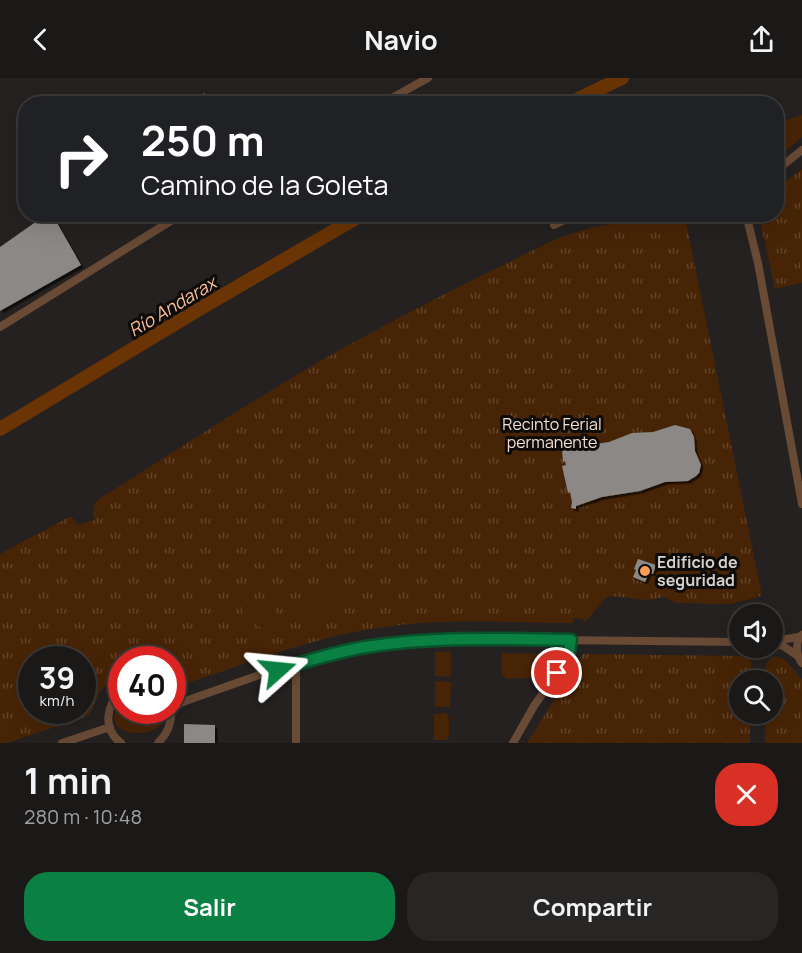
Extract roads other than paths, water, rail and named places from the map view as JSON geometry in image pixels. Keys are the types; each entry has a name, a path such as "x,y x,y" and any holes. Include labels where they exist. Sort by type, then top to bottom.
{"street":[{"path":"395,96 428,78"},
{"path":"784,164 802,150"},
{"path":"0,327 169,222"},
{"path":"554,225 560,222"},
{"path":"748,222 802,504"},
{"path":"783,640 801,636"},
{"path":"800,659 797,645 801,636"},
{"path":"186,701 296,664 364,647 405,642 448,639 729,642"},
{"path":"513,743 534,706 568,657 571,640"},
{"path":"783,647 800,659"},
{"path":"296,664 296,743"},
{"path":"109,724 119,742"},
{"path":"161,741 170,724"},
{"path":"62,743 110,728"}],"waterway":[{"name":"Río Andarax","path":"585,96 622,78"},
{"name":"Río Andarax","path":"0,429 349,222"}],"place":[{"name":"Edificio de seguridad","path":"645,571"}],"park label":[{"name":"Recinto Ferial permanente","path":"552,433"}]}
